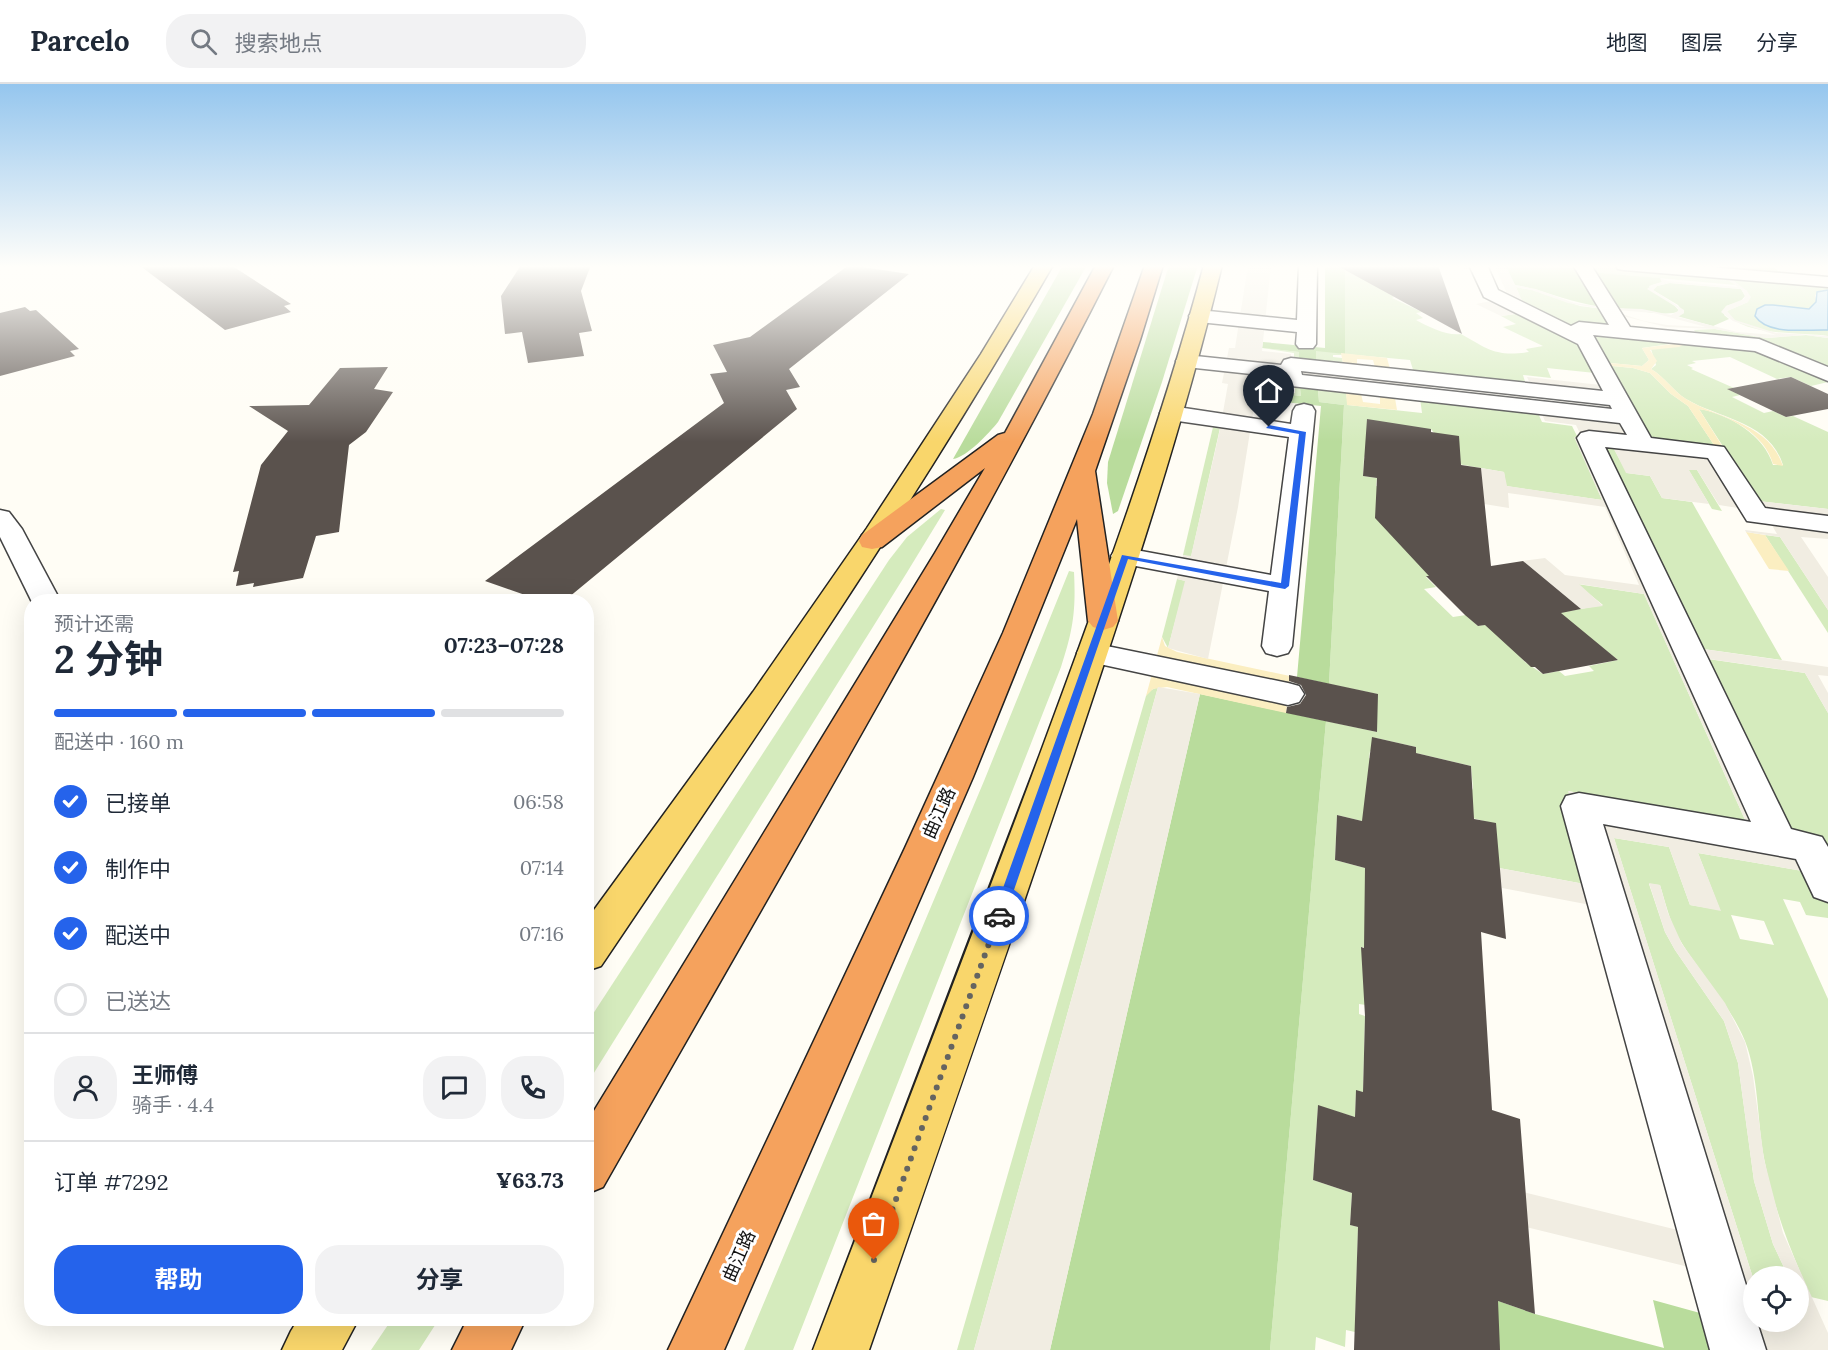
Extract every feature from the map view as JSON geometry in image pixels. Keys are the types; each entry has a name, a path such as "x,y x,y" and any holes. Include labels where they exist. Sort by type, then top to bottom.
{"highway":[{"path":"594,1156 860,706 1017,432 1074,324"},
{"name":"曲江路","path":"696,1350 962,763 1085,468 1134,324"},
{"path":"872,540 1017,432"},
{"path":"1085,468 1097,637"},
{"path":"480,1350 494,1326"}],"main road":[{"path":"594,942 872,540 961,404 1009,324"},
{"path":"841,1350 1097,637 1171,413 1197,324"},
{"path":"310,1350 326,1326"}],"street":[{"path":"1245,324 1306,335 1306,324"},
{"path":"1553,324 1587,341"},
{"path":"1618,324 1623,332"},
{"path":"1643,444 1579,328 1759,345 1828,375"},
{"path":"1186,361 1291,372 1291,380 1623,408"},
{"path":"1171,413 1303,422 1277,646"},
{"path":"1828,524 1756,515 1716,452 1589,438 1828,886"},
{"path":"0,518 9,529 43,594"},
{"path":"1125,556 1285,586"},
{"path":"1097,637 1288,694"},
{"path":"1738,1350 1579,807 1805,846"}],"green space":[{"path":"1030,324 1054,324 998,422 965,454 953,459"},
{"path":"1151,324 1180,324 1118,511 1113,514 1107,483 1108,462"},
{"path":"1325,324 1345,324 1345,354 1316,351 1316,361 1299,359 1299,352 1262,348 1263,342 1325,348"},
{"path":"1345,324 1424,324 1444,332 1461,334 1492,350 1517,353 1529,352 1526,349 1543,346 1503,327 1516,324 1545,324 1578,341 1595,373 1547,368 1551,378 1523,375 1526,385 1414,373 1410,360 1345,354"},
{"path":"1559,324 1612,324 1615,329 1573,331"},
{"path":"1768,324 1787,329 1828,330 1828,336 1773,332 1744,325"},
{"path":"1715,329 1766,338 1806,335 1828,338 1828,370 1765,343 1699,337 1694,330"},
{"path":"1593,332 1677,343 1642,348 1649,360 1642,366 1610,363"},
{"path":"1689,342 1748,347 1828,382 1811,386 1791,377 1777,379 1730,357 1692,361 1696,363 1687,365 1693,368 1691,369 1734,388 1728,389 1740,395 1732,397 1764,413 1773,411 1786,417 1793,416 1828,432 1828,509 1758,501 1699,409 1722,416 1744,428 1762,444 1773,465 1783,465 1776,450 1755,430 1686,399 1651,369 1656,365 1651,349"},
{"path":"1262,348 1299,352 1315,361 1316,350 1341,353 1342,355 1333,355 1333,357 1342,358 1343,364 1294,361 1294,353"},
{"path":"1612,366 1633,368 1650,373 1671,394 1688,406 1716,448 1649,441"},
{"path":"1295,385 1346,393 1348,405 1422,413 1420,398 1537,411 1542,422 1572,426 1602,500 1506,486 1504,472 1458,464 1431,429 1364,457 1363,476 1377,478 1376,486 1388,488 1437,575 1426,577 1436,587 1424,589 1453,617 1466,615 1478,626 1490,624 1525,662 1543,674 1559,671 1565,676 1594,671 1589,666 1618,660 1558,613 1603,605 1577,584 1644,594 1750,831 1569,791 1595,886 1499,868 1495,824 1461,815 1473,788 1471,766 1416,753 1416,747 1376,738 1375,752 1370,751 1369,758 1374,760 1366,822 1337,815 1335,860 1365,868 1365,886 1370,888 1368,949 1362,947 1366,1005 1359,1004 1359,1014 1365,1016 1363,1092 1356,1091 1355,1117 1318,1106 1313,1180 1352,1193 1350,1225 1358,1227 1355,1332 1346,1330 1345,1347 1316,1337 1315,1350 1270,1350 1326,721 1377,732 1377,694 1329,684 1344,405 1319,402 1318,389 1300,388 1301,396 1256,391 1257,389 1295,393"},
{"path":"1300,388 1318,390 1319,402 1344,405 1329,684 1297,677 1321,406 1255,399 1256,391 1301,396"},
{"path":"1213,427 1220,428 1191,557 1183,555"},
{"path":"1605,448 1614,449 1627,473 1650,476 1662,498 1692,502 1782,660 1696,648"},
{"path":"1688,469 1697,470 1722,511 1712,509"},
{"path":"941,509 945,510 594,1073 594,1012 889,560 907,537"},
{"path":"1765,535 1780,537 1828,610 1828,633"},
{"path":"1069,571 1074,572 1074,609 1071,631 1061,667 793,1350 744,1350 984,781"},
{"path":"1177,579 1186,581 1168,648 1162,637"},
{"path":"1701,658 1805,673 1828,713 1828,845 1787,838"},
{"path":"1158,687 974,1350 957,1350 1146,696 1149,691"},
{"path":"1200,694 1326,721 1270,1350 1050,1350"},
{"path":"1614,838 1669,847 1690,905 1720,910 1698,853 1820,874 1828,890 1828,918 1806,915 1800,902 1783,899 1828,999 1828,1301 1811,1297 1809,1266 1798,1266 1778,1212 1764,1158 1753,1069 1745,1041 1724,1003 1675,931 1660,885 1649,884 1665,932 1724,1021 1738,1063 1754,1181 1773,1244 1783,1266 1749,1266","holes":["1731,915 1764,921 1774,945 1740,939"]},
{"path":"1484,1296 1535,1314 1664,1348 1653,1300 1700,1313 1711,1350 1500,1350"},
{"path":"387,1326 434,1326 419,1350 371,1350"}],"sand":[{"path":"1689,342 1679,347 1650,350 1657,361 1651,369 1686,399 1755,431 1776,451 1783,466 1773,464 1762,444 1744,428 1722,416 1699,409 1724,449 1716,448 1688,406 1671,394 1650,373 1633,368 1612,366 1610,363 1642,366 1649,360 1642,348"},
{"path":"1341,353 1387,358 1390,369 1375,367 1373,360 1357,359 1357,365 1343,364"},
{"path":"1346,393 1361,394 1363,402 1380,404 1380,396 1395,398 1397,410 1347,405"},
{"path":"1746,532 1765,535 1789,571 1769,569"},
{"path":"1162,637 1165,646 1177,652 1290,676 1286,713 1167,687 1153,689 1146,696"}],"shaded area":[{"path":"1239,324 1265,324 1262,351 1291,354 1291,362 1362,366 1366,395 1292,383 1292,391 1257,388 1238,507 1208,659 1168,648 1185,581 1177,579 1183,555 1191,556 1220,429 1213,427 1216,411 1223,412 1228,384 1222,383 1229,348 1235,348"},
{"path":"1545,324 1561,324 1573,330 1570,325 1614,329 1611,324 1624,324 1628,330 1756,348 1593,333 1627,393 1623,393 1649,441 1724,449 1758,501 1828,509 1828,527 1792,523 1795,529 1828,533 1828,539 1801,537 1828,577 1828,610 1780,537 1745,530 1777,534 1769,520 1744,517 1738,508 1719,505 1697,470 1689,470 1709,504 1662,498 1650,476 1626,473 1614,449 1606,449 1696,648 1828,667 1828,676 1818,675 1828,693 1828,713 1805,673 1702,658 1787,838 1828,845 1828,890 1820,874 1698,853 1721,911 1690,905 1669,847 1614,838 1749,1266 1743,1266 1743,1332 1809,1332 1809,1291 1828,1333 1828,1350 1728,1350 1705,1271 1522,1226 1519,1191 1694,1234 1601,907 1502,888 1499,868 1595,886 1568,791 1750,831 1644,594 1579,584 1603,606 1581,609 1523,561 1545,558 1565,575 1639,585 1605,507 1508,493 1509,508 1484,504 1481,468 1504,472 1507,486 1602,500 1574,437 1582,438 1576,425 1545,421 1540,410 1375,396 1370,367 1531,386 1527,377 1601,385 1578,341","holes":["1431,385 1509,393 1511,398 1432,390","1528,392 1602,400 1609,412 1533,404"]},
{"path":"1655,324 1706,327 1695,324 1706,324 1737,332 1776,335 1742,324 1748,324 1776,333 1828,336 1828,338 1806,335 1765,338 1715,329 1666,327"},
{"path":"1158,687 1200,694 1050,1350 974,1350"},
{"path":"1649,883 1660,885 1668,913 1682,944 1725,1003 1745,1042 1753,1076 1764,1159 1783,1233 1798,1266 1783,1266 1773,1244 1754,1181 1738,1063 1724,1021 1665,932"}],"water":[{"path":"1765,324 1828,324 1828,330 1789,330"}],"building":[{"path":"0,324 52,324 79,349 70,351 75,356 0,376"},
{"path":"217,324 247,324 225,330"},
{"path":"504,324 590,324 592,331 579,333 584,356 528,363 522,332 505,334"},
{"path":"768,324 846,324 789,369 800,387 786,390 797,409 573,594 522,594 485,581 724,403 710,374 727,372 713,345 750,337"},
{"path":"1444,324 1459,324 1462,334"},
{"path":"388,367 374,389 393,392 366,432 349,445 339,532 316,536 303,578 253,587 254,583 236,586 239,571 233,572 261,465 288,431 249,406 309,405 340,368"},
{"path":"1791,377 1828,394 1828,409 1786,417 1727,389"},
{"path":"1367,419 1459,436 1461,465 1481,468 1491,566 1523,561 1581,609 1561,613 1618,660 1543,674 1535,667 1531,667 1485,625 1478,626 1465,615 1426,576 1429,576 1375,518 1377,478 1363,476"},
{"path":"1289,675 1378,694 1377,732 1286,713 1287,707 1300,704 1306,695 1301,685 1289,681"},
{"path":"1372,737 1416,747 1416,753 1471,766 1474,819 1496,823 1506,939 1481,932 1492,1110 1520,1119 1535,1314 1498,1301 1500,1350 1354,1350 1358,1227 1350,1225 1352,1193 1313,1180 1318,1105 1355,1117 1356,1090 1363,1092 1365,1016 1361,947 1364,948 1365,868 1335,860 1337,815 1362,821"}],"way so far":[{"path":"874,1260 999,916"}],"route":[{"path":"999,916 1125,556 1285,586 1302,432 1269,427"}]}
